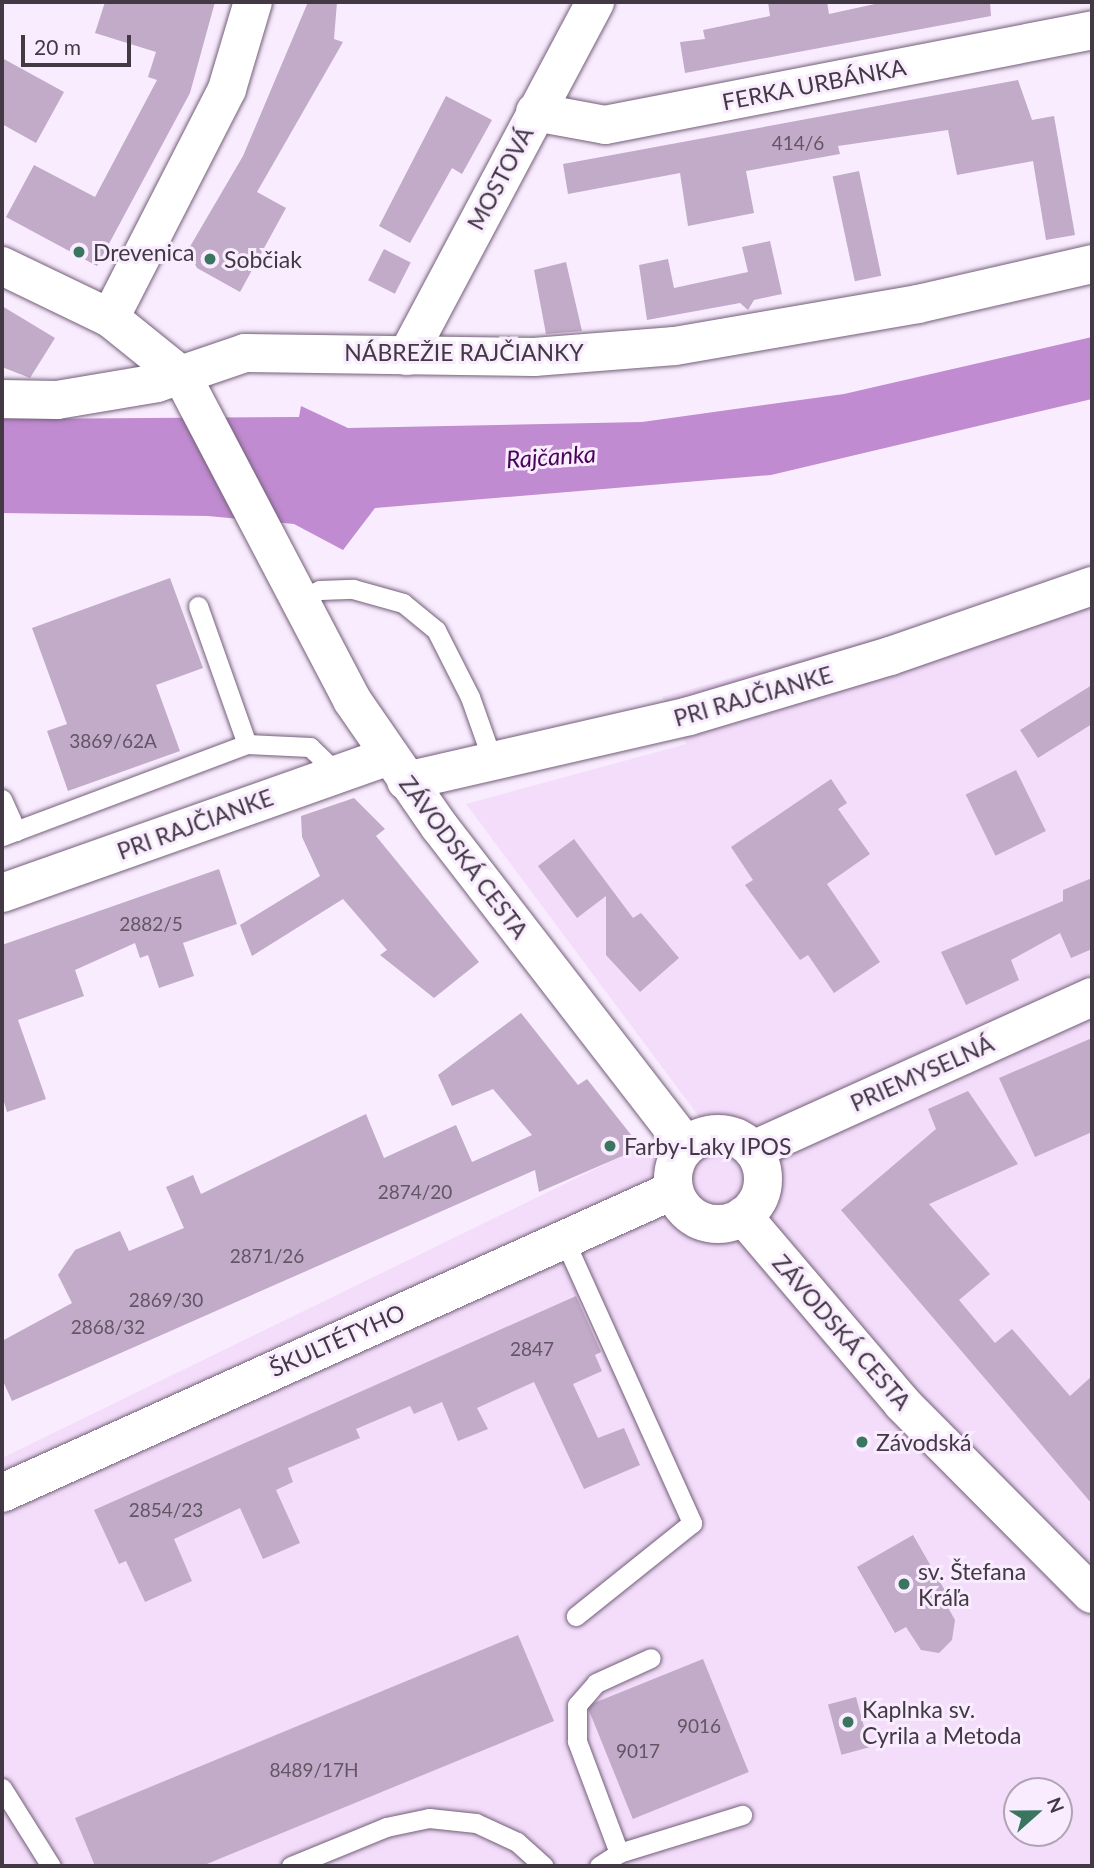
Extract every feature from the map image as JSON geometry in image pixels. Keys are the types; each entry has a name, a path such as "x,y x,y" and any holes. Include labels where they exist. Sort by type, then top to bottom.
{"street":[{"path":"110,318 227,89 253,2"},
{"name":"MOSTOVÁ","path":"407,356 595,2"},
{"name":"FERKA URBÁNKA","path":"535,112 605,125 1092,30"},
{"name":"NÁBREŽIE RAJČIANKY","path":"2,399 57,400 188,385 245,353 534,357 675,346 918,304 1092,264"},
{"path":"2,266 110,318 188,385"},
{"name":"ZÁVODSKÁ CESTA","path":"188,385 296,601 397,768 686,1146"},
{"name":"PRI RAJČIANKE","path":"2,893 338,774 493,762 702,712 890,656 1092,586"},
{"name":"PRIEMYSELNÁ","path":"753,1150 1092,997"},
{"path":"720,1133 753,1150 763,1185 744,1216 702,1222 674,1190 672,1174 686,1146 720,1133"},
{"name":"ŠKULTÉTYHO","path":"2,1493 564,1237 674,1190"},
{"name":"ZÁVODSKÁ CESTA","path":"744,1216 902,1403 1092,1594"}],"lane":[{"path":"296,601 320,590 353,589 411,609 436,630 470,697 493,762"},
{"path":"198,606 247,744"},
{"path":"2,799 9,834 247,744 310,747 338,774"},
{"path":"564,1237 692,1523 576,1616"},
{"path":"619,1853 577,1741 577,1705 596,1683 651,1658"},
{"path":"2,1788 51,1866"},
{"path":"599,1866 619,1853 742,1815"},
{"path":"290,1866 386,1827 429,1818 476,1824 517,1842 544,1866"}],"shaded area":[{"path":"1092,566 1092,1866 2,1866 2,1458 700,1118 466,804 686,744 662,697 919,627"}],"water":[{"name":"Rajčanka","path":"1092,337 1092,399 771,475 375,508 343,550 294,524 208,516 2,513 2,419 299,417 301,406 348,428 642,422 844,394"}],"building":[{"path":"105,2 215,2 190,93 97,266 6,217 34,165 95,197 157,80 148,77 156,52 95,33"},
{"path":"308,2 337,2 334,39 343,42 257,192 286,208 240,292 197,268 188,250 243,156"},
{"path":"768,2 827,2 829,14 884,2 990,2 991,16 685,73 680,42 705,39 703,30 770,16"},
{"path":"2,58 64,92 36,143 2,124"},
{"path":"1018,80 1032,120 1054,116 1075,235 1046,240 1033,161 957,175 948,130 838,146 840,154 746,171 754,213 688,226 680,173 568,194 563,164"},
{"path":"446,96 492,120 462,174 452,168 410,243 379,226"},
{"path":"859,171 881,276 855,281 833,177"},
{"path":"770,241 782,294 754,300 748,310 740,303 647,320 639,265 668,259 674,288 748,272 742,247"},
{"path":"384,249 411,263 395,294 368,280"},
{"path":"566,262 582,331 546,334 534,270"},
{"path":"2,306 55,338 30,378 2,367"},
{"path":"170,578 203,668 156,685 180,751 68,791 47,731 67,724 32,628"},
{"path":"1092,685 1092,724 1038,758 1020,730"},
{"path":"1016,770 1046,831 995,856 966,795"},
{"path":"831,779 847,803 838,809 870,854 827,884 880,962 834,993 808,955 800,960 745,885 753,880 731,847"},
{"path":"354,798 385,829 376,836 479,962 434,998 380,955 387,950 343,899 252,956 240,925 320,876 302,837 301,816"},
{"path":"574,839 633,918 641,913 679,958 640,992 606,955 606,896 577,918 538,866"},
{"path":"219,869 237,924 183,943 194,976 159,988 148,955 140,958 135,943 75,970 84,996 18,1020 46,1099 7,1112 2,1095 2,945"},
{"path":"1092,878 1092,949 1071,958 1060,933 1011,960 1019,980 966,1005 941,952 1063,901 1063,890"},
{"path":"521,1013 578,1085 587,1079 632,1136 627,1154 539,1192 535,1170 12,1401 2,1379 2,1341 72,1303 58,1275 75,1250 120,1231 129,1251 184,1228 166,1187 193,1175 201,1194 366,1114 384,1158 456,1125 472,1162 532,1135 493,1089 452,1106 438,1075"},
{"path":"1092,1038 1092,1132 1035,1157 999,1078"},
{"path":"968,1091 1018,1164 929,1204 990,1274 959,1300 995,1343 1012,1329 1070,1396 1092,1376 1092,1504 841,1210 936,1129 928,1109"},
{"path":"576,1296 601,1352 595,1355 602,1371 573,1384 598,1438 624,1428 640,1465 584,1489 534,1382 477,1408 488,1429 458,1441 442,1402 414,1414 410,1406 356,1429 360,1438 288,1468 293,1482 276,1490 300,1543 263,1559 240,1508 174,1539 192,1581 145,1602 126,1561 119,1564 94,1510"},
{"name":"sv. Štefana Kráľa","path":"913,1535 951,1601 946,1604 955,1620 952,1640 939,1653 921,1650 906,1627 895,1633 857,1567"},
{"path":"518,1635 554,1721 202,1866 95,1866 75,1818"},
{"path":"703,1659 749,1772 633,1819 587,1706"},
{"name":"Kaplnka sv. Cyrila a Metoda","path":"856,1697 869,1747 841,1755 828,1705"}],"place":[{"name":"Drevenica","path":"79,252"},
{"name":"Sobčiak","path":"210,259"},
{"name":"Farby-Laky IPOS","path":"610,1146"},
{"name":"Závodská","path":"862,1442"},
{"name":"sv. Štefana Kráľa","path":"904,1584"},
{"name":"Kaplnka sv. Cyrila a Metoda","path":"848,1722"}]}
